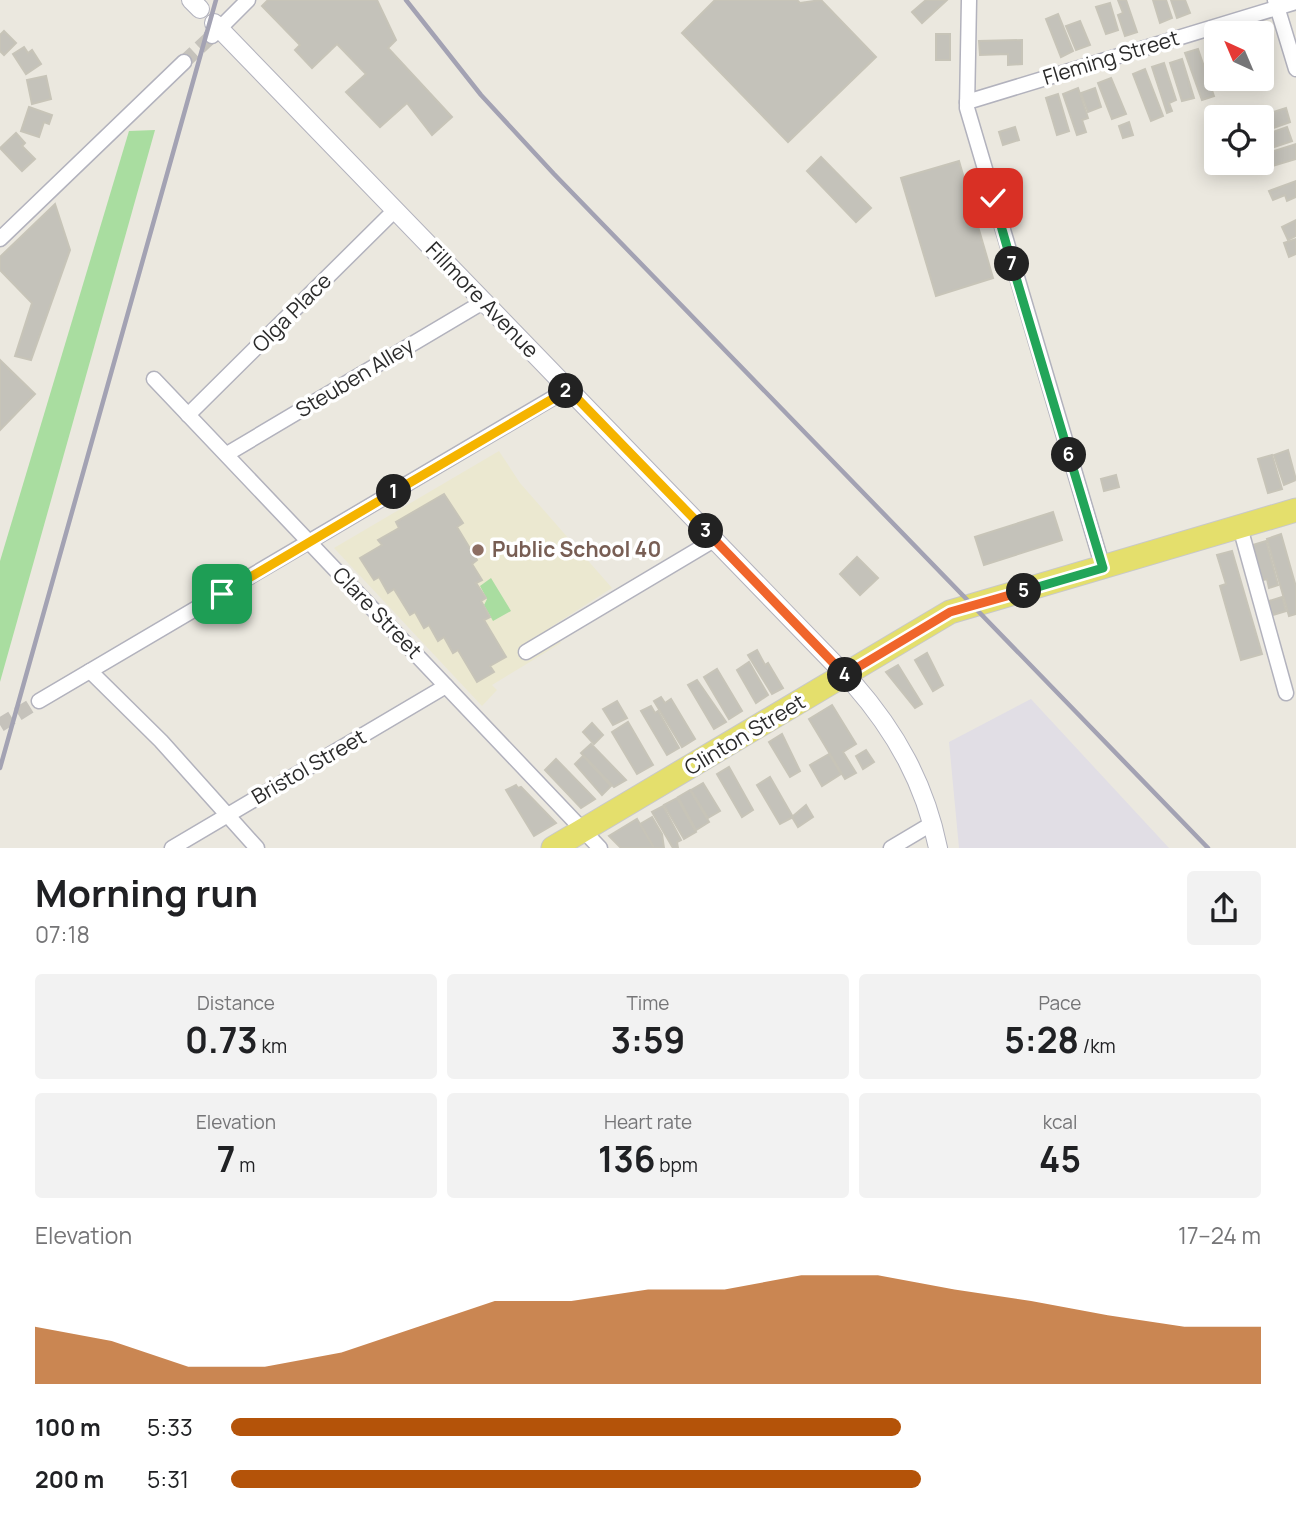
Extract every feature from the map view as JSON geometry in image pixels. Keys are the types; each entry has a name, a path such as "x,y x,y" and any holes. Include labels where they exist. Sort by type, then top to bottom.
{"main road":[{"name":"Clinton Street","path":"553,848 950,612 1296,510"}],"street":[{"path":"215,29 248,0"},
{"path":"969,0 967,102 1011,262 1103,568"},
{"name":"Fleming Street","path":"967,102 1277,4 1296,2"},
{"path":"1277,4 1296,69"},
{"name":"Fillmore Avenue","path":"215,29 395,210 845,676 893,734 918,782 933,823 938,848"},
{"path":"0,239 184,62"},
{"name":"Olga Place","path":"188,415 395,210"},
{"name":"Steuben Alley","path":"227,454 483,302"},
{"name":"Clare Street","path":"154,379 600,848"},
{"path":"39,701 568,389"},
{"path":"1240,527 1286,693"},
{"path":"526,652 715,540"},
{"path":"90,671 161,741 257,848"},
{"name":"Bristol Street","path":"172,848 446,686"},
{"path":"891,848 933,823"}],"shaded area":[{"path":"499,451 520,483 612,588 551,627 561,643 492,685 497,690 482,706 334,548"},
{"path":"1031,699 1169,848 959,848 949,742"}],"green space":[{"path":"155,130 0,682 0,561 129,131"},
{"path":"491,578 511,611 493,621 484,605 487,599 480,586"}],"building":[{"path":"268,0 377,0 396,40 388,48 452,117 432,135 407,103 380,127 346,92 366,74 337,44 312,68 295,50 300,45 262,6"},
{"path":"715,0 797,0 800,3 821,0 876,57 788,142 682,33"},
{"path":"926,0 947,0 922,23 912,12"},
{"path":"1118,0 1126,0 1137,32 1125,36 1118,15 1123,13"},
{"path":"1153,0 1166,0 1172,18 1160,23"},
{"path":"1171,0 1185,0 1190,13 1177,18"},
{"path":"1110,3 1118,30 1106,34 1096,7"},
{"path":"1058,14 1073,51 1061,57 1046,19"},
{"path":"1080,21 1090,45 1076,50 1066,26"},
{"path":"4,31 16,43 4,55 0,51 0,35"},
{"path":"936,34 950,34 950,60 936,60"},
{"path":"1022,40 1022,64 1008,65 1008,54 980,55 979,41"},
{"path":"24,47 28,53 32,50 41,64 26,74 13,54"},
{"path":"1198,49 1204,67 1204,91 1212,91 1214,96 1202,100 1185,53"},
{"path":"1182,59 1194,98 1182,101 1170,63"},
{"path":"1164,63 1176,100 1169,103 1172,111 1167,113 1152,67"},
{"path":"1145,69 1163,116 1151,121 1133,74"},
{"path":"46,76 51,99 32,104 27,80"},
{"path":"1111,78 1126,114 1112,119 1098,83"},
{"path":"1078,88 1088,118 1082,120 1086,132 1077,135 1063,94"},
{"path":"1095,88 1101,107 1088,112 1081,93"},
{"path":"1058,94 1069,131 1057,135 1046,98"},
{"path":"29,107 52,115 49,124 44,122 39,137 21,131"},
{"path":"1286,108 1290,122 1274,128 1274,112"},
{"path":"1129,122 1133,135 1123,138 1119,126"},
{"path":"1015,127 1019,140 1003,145 999,132"},
{"path":"1287,127 1292,141 1274,147 1274,132"},
{"path":"16,133 25,143 22,146 35,159 22,171 0,148"},
{"path":"1296,144 1296,159 1274,166 1274,151"},
{"path":"821,157 871,208 856,222 807,171"},
{"path":"959,161 993,278 936,296 901,178"},
{"path":"1296,181 1296,197 1287,201 1285,195 1273,200 1269,191"},
{"path":"55,204 70,250 31,360 15,356 32,303 0,270 0,257"},
{"path":"1296,220 1296,236 1288,240 1282,227"},
{"path":"1296,239 1296,254 1289,257 1284,243"},
{"path":"0,360 35,394 0,430"},
{"path":"1288,450 1296,480 1284,485 1274,455"},
{"path":"1272,455 1282,489 1268,493 1258,459"},
{"path":"1116,475 1119,487 1104,491 1101,479"},
{"path":"444,494 463,523 457,527 477,560 472,564 482,580 476,583 486,598 481,601 490,617 484,620 506,657 490,666 494,672 477,682 458,650 453,653 444,637 438,641 429,625 424,628 415,612 410,615 394,589 388,593 379,577 374,580 360,558 382,545 378,540 399,528 396,522"},
{"path":"1053,512 1062,540 984,565 975,537"},
{"path":"1281,534 1296,587 1296,614 1289,616 1267,539"},
{"path":"1266,541 1278,585 1269,588 1267,579 1263,580 1253,545"},
{"path":"1232,551 1262,654 1241,660 1220,586 1226,584 1217,555"},
{"path":"857,557 878,578 860,595 840,574"},
{"path":"1282,597 1286,611 1273,615 1269,601"},
{"path":"757,650 783,688 772,694 748,655"},
{"path":"927,653 943,685 933,691 915,660"},
{"path":"749,662 768,695 756,703 737,670"},
{"path":"898,665 922,704 915,708 886,672"},
{"path":"717,669 742,711 729,719 704,677"},
{"path":"697,680 726,722 714,729 688,685"},
{"path":"661,697 665,703 671,699 695,739 682,747 654,701"},
{"path":"617,701 627,718 613,725 603,709"},
{"path":"832,705 856,744 843,752 856,773 845,779 809,719"},
{"path":"651,706 655,713 658,711 679,748 667,755 641,711"},
{"path":"628,722 653,765 637,774 612,732"},
{"path":"592,723 603,735 594,744 583,732"},
{"path":"782,734 800,771 790,777 769,742"},
{"path":"591,744 626,780 614,787 581,753"},
{"path":"866,750 874,762 863,769 856,756"},
{"path":"829,754 841,774 822,786 810,765"},
{"path":"583,756 611,786 602,795 575,764"},
{"path":"556,759 595,799 581,808 545,770"},
{"path":"729,767 753,810 742,817 717,774"},
{"path":"770,777 793,817 780,824 757,785"},
{"path":"703,783 720,811 708,818 691,790"},
{"path":"516,785 556,823 534,836 506,790"},
{"path":"690,790 709,822 696,830 678,797"},
{"path":"677,798 696,832 684,839 664,805"},
{"path":"806,805 813,817 798,827 792,817"},
{"path":"663,806 681,840 677,842 678,848 673,848 652,812"},
{"path":"652,817 662,834 664,848 654,848 640,824"},
{"path":"637,819 654,848 621,848 609,836"}],"tunnel":[{"path":"184,62 212,36"},
{"path":"0,725 39,701"}],"railway":[{"path":"0,768 216,0"},
{"path":"406,0 481,95 554,174 1208,848"}],"place":[{"name":"Public School 40","path":"478,550"}],"route":[{"path":"222,594 568,389 845,676 950,612 1103,568 993,198"}]}
